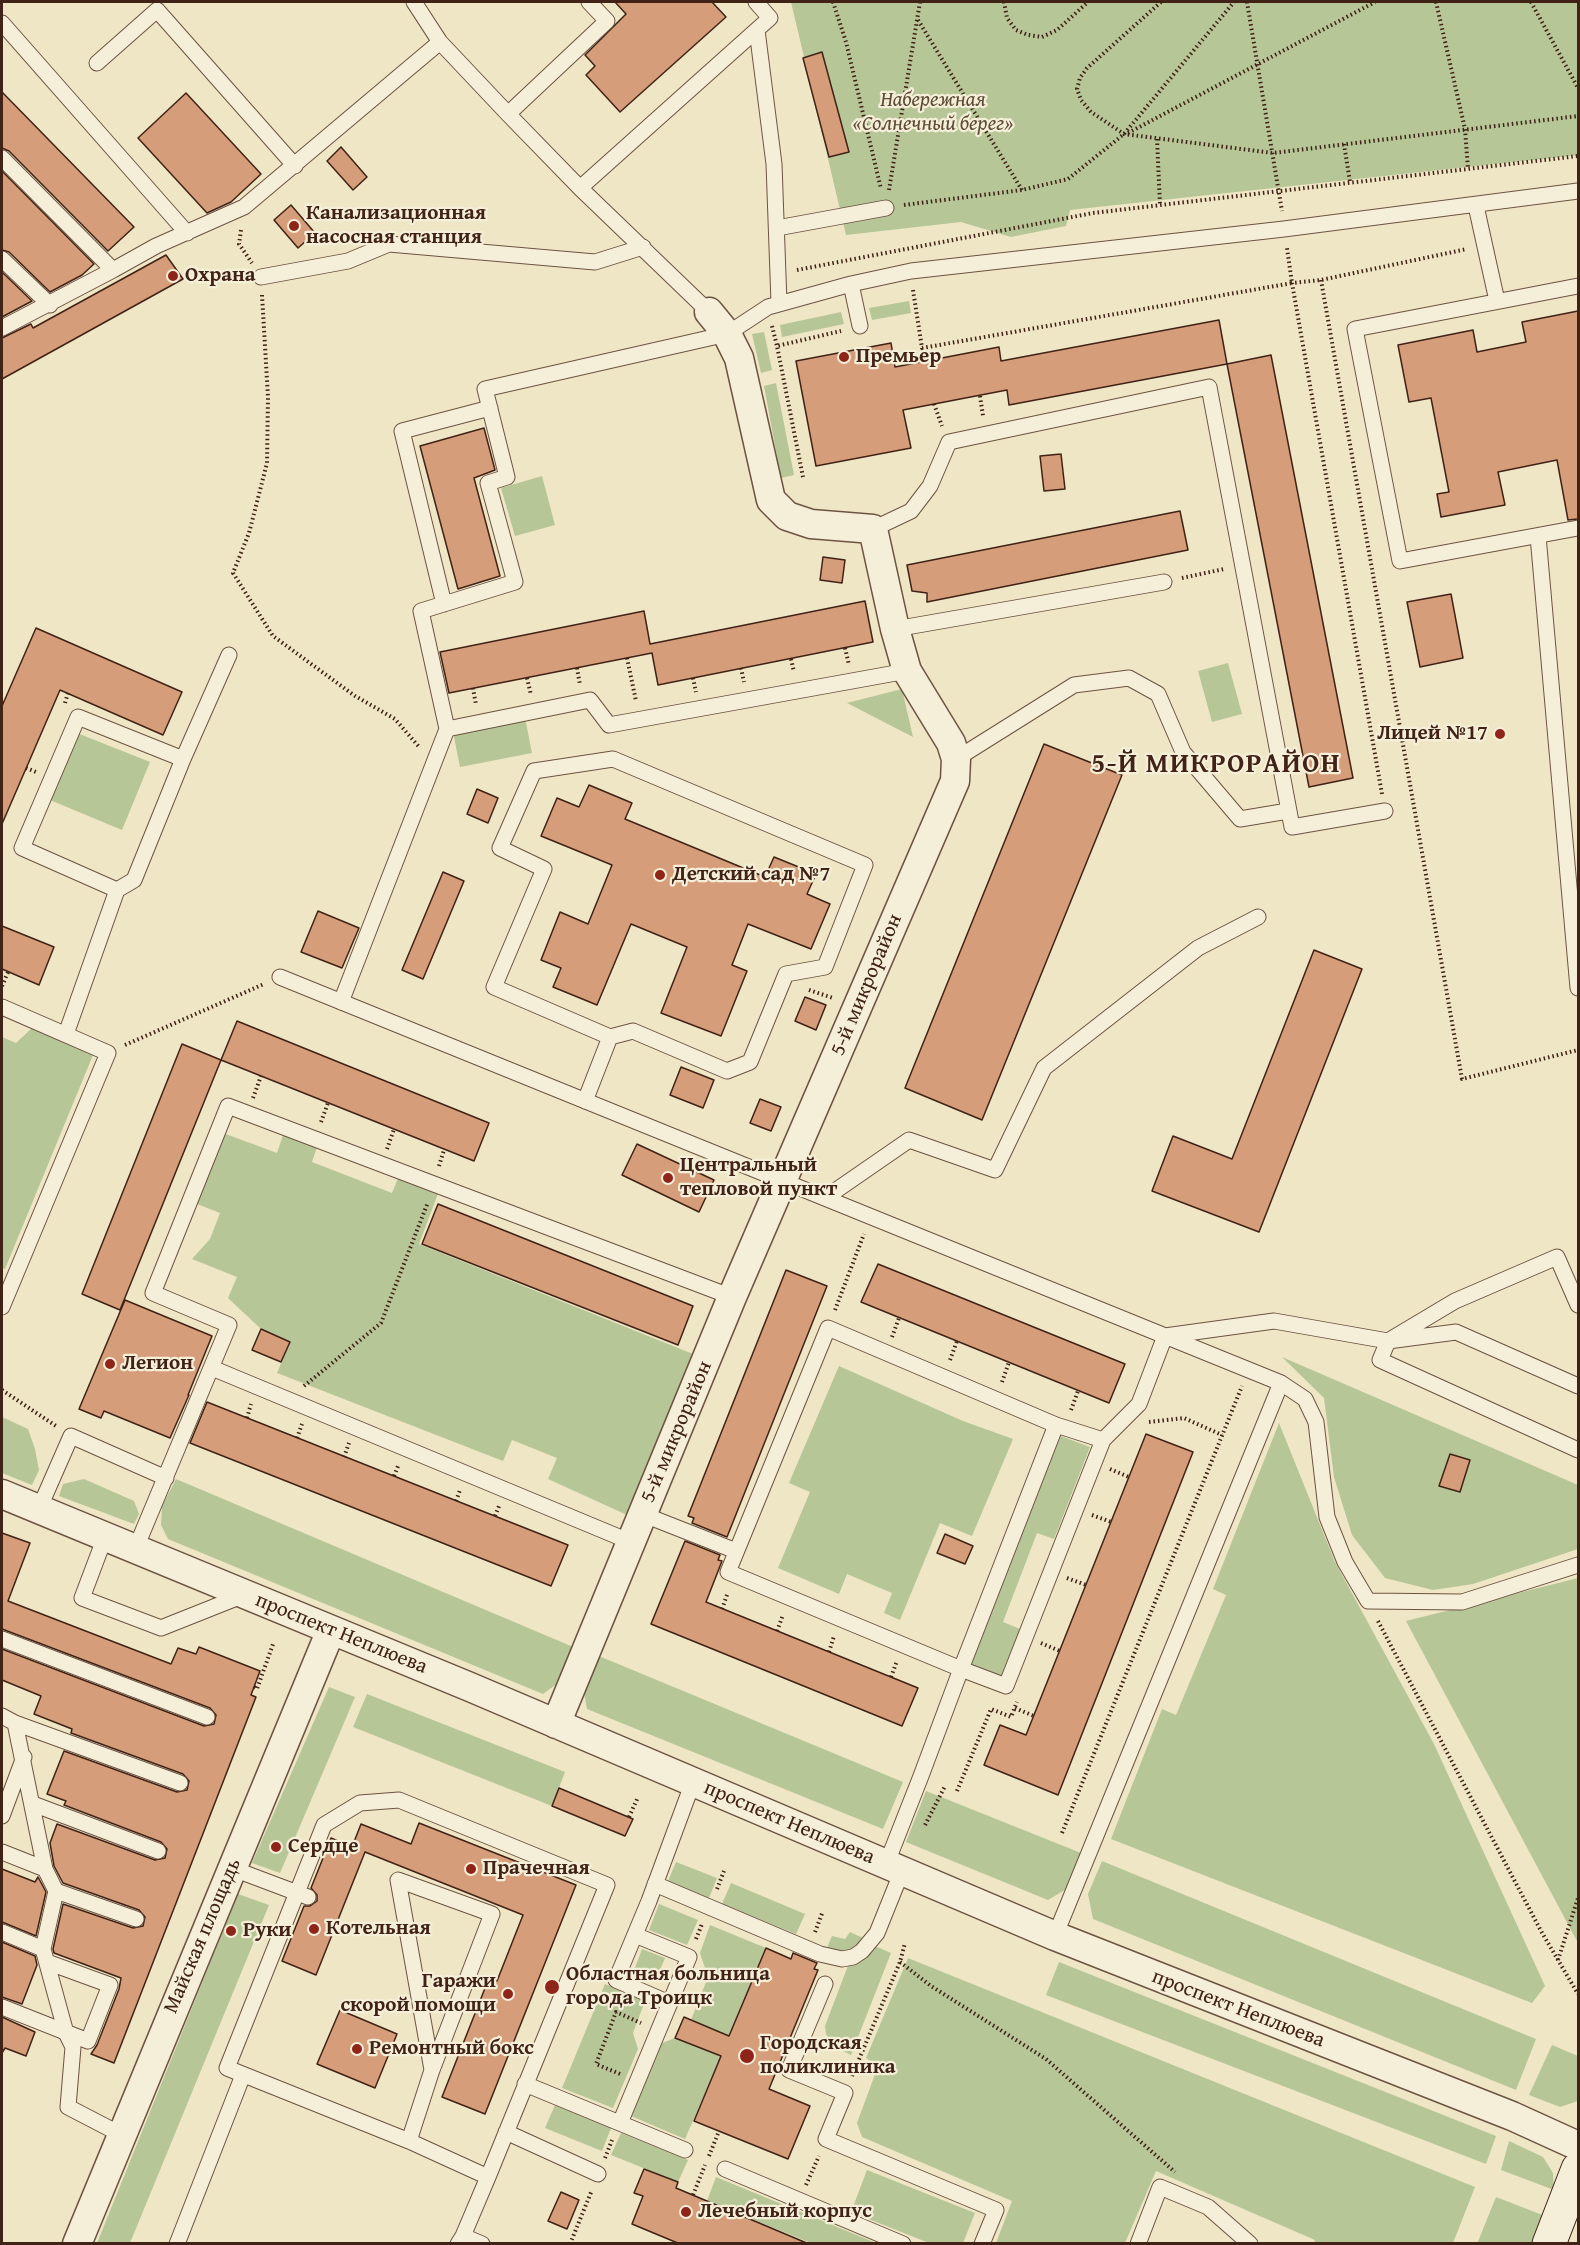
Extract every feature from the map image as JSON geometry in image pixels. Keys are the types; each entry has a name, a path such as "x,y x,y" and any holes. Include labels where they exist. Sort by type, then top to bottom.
{"street":[{"path":"709,312 727,334 739,358 771,500 787,516 811,524 873,529 895,629 907,671 951,744 957,759"},
{"name":"5-й микрорайон","path":"556,1724 732,1298 956,781 957,759"},
{"name":"проспект Неплюева","path":"2,1494 556,1724 1055,1936 1512,2116 1578,2146"},
{"name":"Майская площадь","path":"77,2244 120,2134 331,1630"},
{"path":"1549,2244 1578,2169"}],"lane":[{"path":"414,2 440,42 508,114 580,188 709,312"},
{"path":"508,114 607,21 589,2"},
{"path":"580,188 770,18 756,2"},
{"path":"97,63 157,10 295,166"},
{"path":"2,23 187,233"},
{"path":"757,30 774,164 779,303"},
{"path":"2,328 50,305 156,246 244,207 440,42"},
{"path":"2,158 113,270"},
{"path":"341,1002 447,729 421,611 515,582 488,483 507,477 485,389 727,334 768,307 779,303 911,271 1476,206 1578,191"},
{"path":"1476,206 1497,301"},
{"path":"777,228 886,208"},
{"path":"261,277 348,261 389,244 595,262 643,247"},
{"path":"2,259 50,305"},
{"path":"851,284 860,326"},
{"path":"1578,286 1355,328 1400,561 1578,528"},
{"path":"873,529 911,511 930,486 949,442 1209,387 1292,827 1386,811"},
{"path":"444,604 402,431 490,408"},
{"path":"1538,536 1578,988"},
{"path":"895,629 1164,582"},
{"path":"66,1034 117,890 134,880 183,759 229,655"},
{"path":"447,729 590,700 609,725 907,671"},
{"path":"957,759 1074,685 1130,678 1158,694 1183,752 1240,819 1288,811"},
{"path":"117,890 22,848 78,717 183,759"},
{"path":"613,759 865,865 825,967 786,974 750,1062 727,1071 633,1031 610,1037 494,987 544,869 500,848 534,771 613,759"},
{"path":"825,1198 909,1140 995,1170 1044,1068 1198,948 1258,917"},
{"path":"280,977 1281,1383 1305,1399 1316,1422 1327,1517 1345,1562 1368,1601 1462,1602 1578,1565"},
{"path":"2,1007 108,1053 6,1283 2,1307"},
{"path":"585,1101 610,1037"},
{"path":"135,1550 230,1325 153,1293 228,1106 732,1298"},
{"path":"1578,1305 1557,1257 1455,1301 1388,1341 1380,1360 1578,1450"},
{"path":"1166,1336 1274,1321 1388,1341 1456,1332 1578,1386"},
{"path":"1103,1440 1056,1425 828,1328 728,1572 1006,1686 1103,1440 1139,1404 1166,1336"},
{"path":"212,1368 631,1542"},
{"path":"1055,1936 1281,1383"},
{"path":"655,1884 831,1958 853,1957 862,1951 877,1933 894,1868 961,1669 1056,1425"},
{"path":"39,1509 71,1436 166,1478"},
{"path":"642,1514 736,1551"},
{"path":"105,1537 81,1598 161,1628 244,1595"},
{"path":"2,1639 207,1717"},
{"path":"8,1719 24,1757 45,1869 56,1891 45,1955 66,2033 73,2047 68,2107 120,2134"},
{"path":"8,1719 180,1783"},
{"path":"2,1816 24,1757"},
{"path":"669,2003 616,1980 693,1782"},
{"path":"482,2244 460,2240 488,2177 607,1885 399,1800 360,1803 324,1825 302,1894 227,2068 409,2141 488,2177"},
{"path":"33,1804 158,1851"},
{"path":"2,1852 45,1869"},
{"path":"231,1868 302,1894"},
{"path":"409,2141 432,2070 492,1914 398,1880 432,2070"},
{"path":"56,1891 136,1919"},
{"path":"2,1932 110,1985 88,2041 2,2007"},
{"path":"620,2123 689,1957 635,1935"},
{"path":"825,1984 789,2070 845,2093 826,2139 996,2210 982,2244"},
{"path":"177,2244 243,2075"},
{"path":"525,2084 685,2150"},
{"path":"506,2132 598,2174"},
{"path":"725,2169 903,2244"},
{"path":"1138,2244 1160,2187 1208,2207 1250,2244"}],"path":[{"path":"833,2 846,42 886,208"},
{"path":"886,208 921,2"},
{"path":"1004,2 1007,18 1016,30 1042,37 1057,30 1088,2"},
{"path":"1161,2 1087,68 1080,78 1077,89 1081,100 1090,112 1124,134 1274,153 1578,116"},
{"path":"1124,134 1234,2"},
{"path":"1247,2 1274,153 1292,283 1386,811"},
{"path":"886,208 1022,190 1068,179 1124,134 1375,2"},
{"path":"1436,2 1465,129 1468,169"},
{"path":"1531,2 1578,88"},
{"path":"918,19 1022,190"},
{"path":"1157,139 1160,205"},
{"path":"1344,144 1350,183"},
{"path":"778,274 1093,213 1578,156"},
{"path":"244,207 239,244 261,277 268,397 267,463 249,533 233,573 273,636 356,696 395,718 418,747 437,755"},
{"path":"911,271 922,348 1321,279 1485,245"},
{"path":"1321,279 1462,1079 1578,1050"},
{"path":"803,477 777,346 860,326"},
{"path":"1164,582 1243,566"},
{"path":"627,658 639,720"},
{"path":"2,986 8,972"},
{"path":"108,1053 280,977"},
{"path":"288,1400 381,1323 435,1185"},
{"path":"828,1328 871,1217"},
{"path":"1062,1833 1249,1370"},
{"path":"2,1390 71,1436"},
{"path":"1368,1601 1541,1931 1578,1994"},
{"path":"254,1688 257,1689 273,1644"},
{"path":"1014,1708 1034,1716"},
{"path":"629,1817 638,1797"},
{"path":"1558,1960 1578,1898"},
{"path":"845,2093 900,1962 905,1943"},
{"path":"900,1962 931,1986 1046,2060 1166,2162 1208,2207"},
{"path":"637,2081 596,2064 616,2012 658,2030"},
{"path":"800,2201 826,2139"}],"green space":[{"name":"Набережная «Солнечный берег»","path":"791,2 1578,2 1578,155 1070,210 1066,226 1011,237 961,222 846,235"},
{"path":"909,301 911,313 872,320 869,308"},
{"path":"841,312 844,324 782,337 780,325"},
{"path":"764,332 772,370 761,373 752,334"},
{"path":"776,383 794,475 781,478 764,386"},
{"path":"542,476 555,525 515,536 501,488"},
{"path":"1228,663 1242,714 1212,722 1198,671"},
{"path":"902,689 913,737 847,703"},
{"path":"525,718 532,753 460,767 453,732"},
{"path":"77,733 150,762 122,830 50,800"},
{"path":"32,1028 93,1055 5,1269 2,1268 2,1037 16,1043"},
{"path":"223,1133 277,1153 283,1135 318,1144 312,1162 392,1193 399,1176 439,1191 419,1244 693,1354 627,1515 548,1479 557,1458 512,1440 503,1461 277,1373 290,1342 261,1329 228,1298 237,1277 192,1259 210,1239 220,1213 197,1204"},
{"path":"1282,1357 1578,1485 1578,1549 1473,1584 1433,1590 1385,1578 1352,1535 1334,1477 1324,1398"},
{"path":"839,1366 963,1421 1013,1439 972,1536 940,1523 900,1620 884,1613 892,1593 847,1574 839,1594 778,1568 810,1492 789,1483"},
{"path":"2,1417 28,1429 39,1470 32,1485 2,1473"},
{"path":"1279,1423 1335,1562 1434,1744 1545,1986 1532,2003 1111,1839 1162,1709 1176,1715 1226,1595 1213,1589"},
{"path":"1058,1435 1090,1447 1054,1539 1037,1533 1003,1622 1020,1629 1001,1676 970,1664"},
{"path":"84,1479 134,1501 139,1514 134,1524 59,1496 63,1484"},
{"path":"176,1479 578,1649 565,1678 543,1694 168,1539 161,1525 162,1506"},
{"path":"1578,1578 1578,1943 1406,1621"},
{"path":"594,1654 903,1782 883,1829 587,1709 582,1682"},
{"path":"329,1687 355,1697 280,1873 252,1863"},
{"path":"367,1694 565,1772 552,1806 353,1727"},
{"path":"926,1791 1081,1853 1068,1888 1048,1900 906,1842"},
{"path":"1102,1861 1536,2039 1516,2090 1093,1919 1088,1894"},
{"path":"676,1862 717,1878 709,1898 668,1881"},
{"path":"731,1883 805,1914 796,1934 722,1904"},
{"path":"238,1894 269,1905 130,2243 97,2243"},
{"path":"659,1904 698,1920 687,1945 649,1930"},
{"path":"710,1925 766,1948 729,2036 691,2020 708,1977 700,1953"},
{"path":"850,1932 865,1939 856,1948 845,1952 835,1952 827,1948 832,1936 845,1939"},
{"path":"875,1946 891,1953 851,2055 835,2047 826,2034 825,2026 849,1963"},
{"path":"642,1949 665,1958 655,1982 633,1973"},
{"path":"908,1958 1475,2187 1453,2243 1314,2243 1315,2240 1156,2171 1125,2243 996,2243 1012,2201 862,2137 857,2123 878,2066 866,2058"},
{"path":"1059,1962 1496,2136 1486,2164 1046,1995"},
{"path":"605,1984 645,2001 633,2033 638,2049 613,2108 562,2088"},
{"path":"675,2038 721,2056 685,2139 631,2116 662,2043"},
{"path":"1552,2045 1578,2056 1578,2101 1560,2107 1529,2095"},
{"path":"555,2105 611,2128 602,2151 545,2128"},
{"path":"621,2133 688,2160 678,2182 611,2155"},
{"path":"1509,2141 1543,2157 1553,2173 1554,2190 1501,2170"},
{"path":"867,2170 975,2213 963,2243 929,2243 851,2212"},
{"path":"716,2177 876,2243 811,2243 707,2201"},
{"path":"1496,2197 1545,2216 1534,2243 1477,2244"}],"building":[{"path":"615,2 712,2 726,17 620,112 586,75 595,66 585,55 626,14"},
{"path":"822,52 849,152 829,157 803,58"},
{"path":"2,92 134,227 108,251 9,151 2,148"},
{"path":"186,93 261,174 231,202 207,213 138,138"},
{"path":"341,147 367,177 353,190 327,161"},
{"path":"2,171 94,264 82,275 50,292 9,252 2,250"},
{"name":"Канализационная насосная станция","path":"291,205 315,233 298,248 274,220"},
{"path":"166,255 183,279 2,379 2,338 31,324 33,328"},
{"path":"2,272 32,301 2,317"},
{"path":"1578,311 1578,519 1568,520 1557,460 1498,472 1505,505 1441,517 1437,494 1449,492 1431,398 1409,402 1398,345 1473,330 1477,352 1526,342 1522,322"},
{"path":"1219,320 1227,364 1009,405 1007,390 903,410 911,448 816,466 796,361 891,343 895,367 999,347 1001,361"},
{"path":"1271,355 1353,778 1309,787 1227,364"},
{"path":"484,428 495,470 474,478 500,576 458,589 420,446"},
{"path":"1061,454 1065,489 1044,491 1040,456"},
{"path":"1180,511 1188,550 927,602 927,593 912,591 907,565"},
{"path":"823,557 845,560 842,583 820,580"},
{"path":"1451,594 1463,658 1420,667 1407,602"},
{"path":"865,601 873,642 658,685 652,653 449,693 440,652 644,611 650,644"},
{"path":"36,628 182,692 163,735 60,690 2,824 2,706"},
{"path":"1044,744 1122,775 982,1120 905,1088"},
{"path":"589,785 632,803 625,819 765,877 774,857 816,874 807,894 830,904 811,949 748,924 732,965 747,971 721,1036 661,1013 687,947 631,924 597,1005 553,987 561,968 541,960 560,912 588,924 612,865 541,836 557,798 579,807"},
{"path":"477,789 498,798 488,823 467,814"},
{"path":"443,872 464,881 423,979 402,970"},
{"path":"318,911 359,928 342,968 301,952"},
{"path":"2,926 54,947 39,985 2,969"},
{"path":"1314,950 1362,969 1259,1232 1152,1191 1173,1136 1232,1159"},
{"path":"805,997 826,1005 816,1030 795,1021"},
{"path":"237,1021 489,1123 474,1161 221,1060"},
{"path":"182,1044 221,1060 120,1310 82,1294"},
{"path":"681,1067 714,1080 703,1108 670,1095"},
{"path":"760,1099 781,1107 771,1131 750,1123"},
{"name":"Центральный тепловой пункт","path":"637,1144 714,1180 699,1212 622,1175"},
{"path":"438,1204 693,1306 678,1345 422,1244"},
{"path":"878,1264 1125,1364 1109,1403 861,1302"},
{"path":"786,1270 827,1286 727,1537 692,1523 694,1518 688,1516"},
{"path":"125,1300 212,1336 170,1438 104,1411 101,1418 79,1409"},
{"path":"261,1329 290,1342 281,1362 252,1350"},
{"path":"207,1402 568,1545 551,1586 190,1443"},
{"path":"1146,1434 1193,1452 1058,1795 984,1765 1000,1725 1026,1735"},
{"path":"1450,1454 1470,1460 1460,1492 1439,1486"},
{"path":"2,1533 30,1543 8,1601 171,1664 178,1648 196,1654 199,1647 260,1671 251,1695 256,1697 114,2063 91,2054 97,2045 119,1989 121,1978 54,1953 53,1949 63,1904 133,1928 143,1926 145,1917 139,1910 63,1883 54,1866 50,1843 57,1824 155,1860 165,1858 167,1849 161,1842 64,1805 66,1801 47,1794 64,1751 177,1792 187,1790 189,1781 183,1774 71,1733 72,1729 34,1714 41,1696 2,1680 2,1649 204,1726 214,1724 216,1715 210,1708 2,1629"},
{"path":"945,1534 973,1546 965,1564 937,1553"},
{"path":"685,1541 720,1555 718,1560 722,1561 706,1602 918,1688 902,1726 651,1624"},
{"path":"559,1788 633,1819 625,1836 552,1806"},
{"path":"419,1823 576,1885 485,2114 442,2097 489,1978 497,1981 523,1915 365,1852 316,1975 282,1961 304,1906 310,1906 317,1901 317,1895 311,1888 331,1838 352,1847 361,1824 411,1844"},
{"path":"2,1869 35,1882 38,1877 46,1892 36,1936 2,1922"},
{"path":"2,1942 35,1956 37,1965 22,2004 2,1997"},
{"path":"766,1948 791,1959 793,1953 817,1963 814,1969 818,1970 769,2089 810,2106 788,2159 694,2121 721,2056 675,2038 684,2017 729,2036"},
{"name":"Ремонтный бокс","path":"340,2010 397,2034 375,2088 317,2064"},
{"path":"2,2017 35,2032 26,2056 5,2048 2,2053"},
{"name":"Лечебный корпус","path":"644,2169 678,2182 676,2188 809,2244 680,2244 632,2224 643,2196 634,2193"},
{"path":"561,2192 579,2200 567,2229 548,2221"}],"place":[{"name":"Канализационная насосная станция","path":"294,226"},
{"name":"Охрана","path":"173,276"},
{"name":"Премьер","path":"844,357"},
{"name":"Лицей №17","path":"1500,734"},
{"name":"Детский сад №7","path":"660,875"},
{"name":"Центральный тепловой пункт","path":"668,1178"},
{"name":"Легион","path":"110,1364"},
{"name":"Сердце","path":"276,1847"},
{"name":"Прачечная","path":"471,1869"},
{"name":"Котельная","path":"314,1929"},
{"name":"Руки","path":"231,1931"},
{"name":"Областная больница города Троицк","path":"552,1987"},
{"name":"Гаражи скорой помощи","path":"508,1994"},
{"name":"Ремонтный бокс","path":"357,2049"},
{"name":"Городская поликлиника","path":"747,2056"},
{"name":"Лечебный корпус","path":"686,2212"}],"district":[{"name":"5-Й МИКРОРАЙОН","path":"1216,765"}]}
